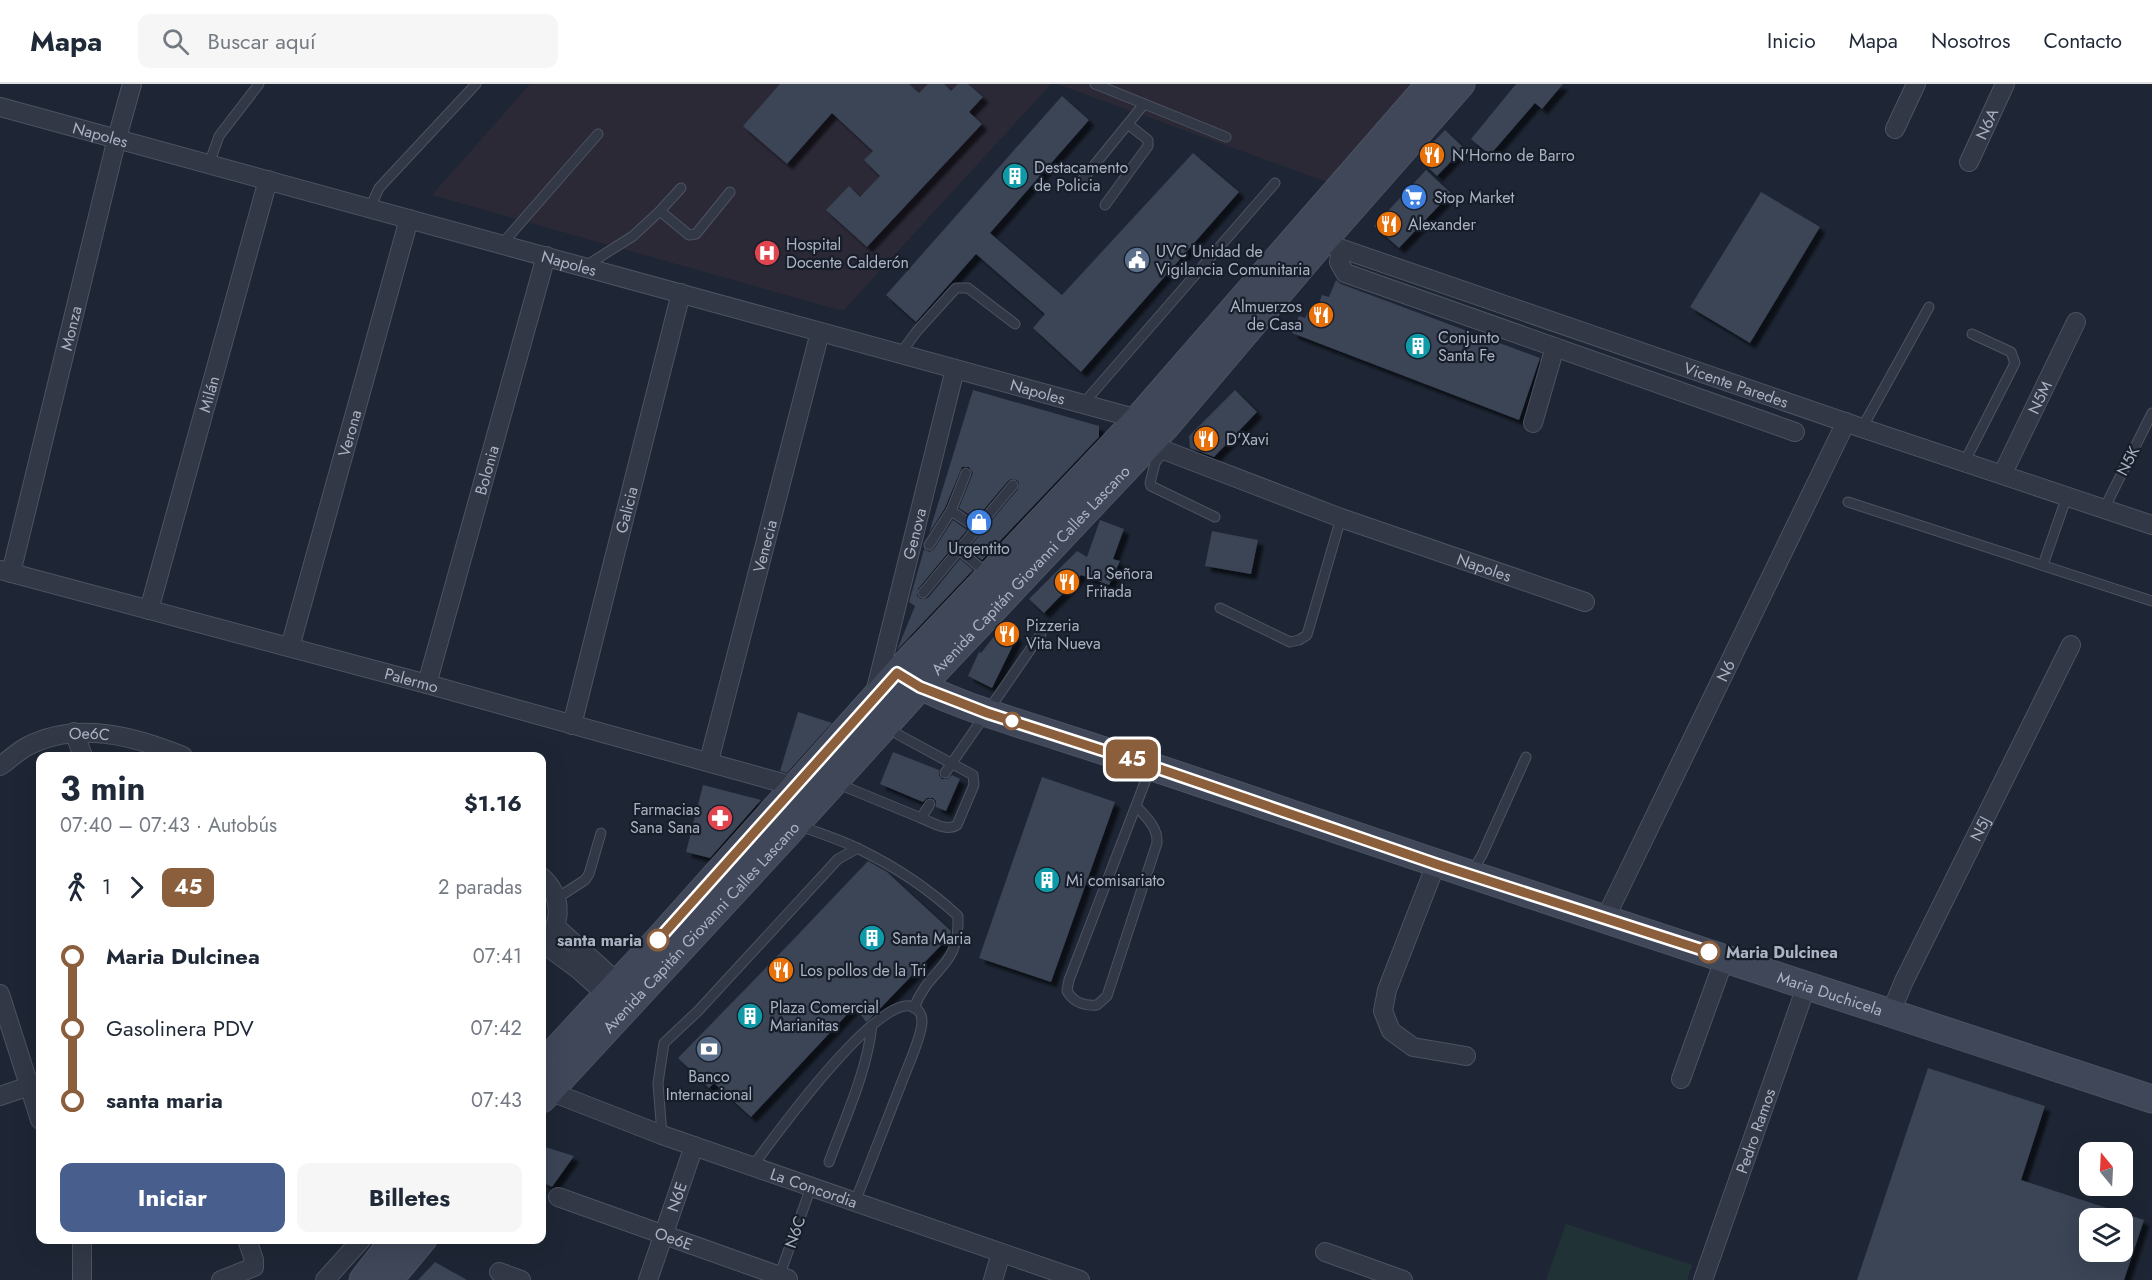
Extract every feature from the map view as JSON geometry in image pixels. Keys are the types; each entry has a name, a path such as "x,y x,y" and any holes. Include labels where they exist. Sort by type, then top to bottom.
{"main road":[{"name":"Avenida Capitán Giovanni Calles Lascano","path":"546,1094 886,725 908,680 990,576 1138,419 1430,84"},
{"name":"Avenida Capitán Giovanni Calles Lascano","path":"546,1061 873,700 908,680 1156,448 1332,245 1461,84"},
{"name":"Maria Duchicela","path":"908,680 987,713 1151,766 1436,864 2152,1099"},
{"path":"363,1280 391,1244"},
{"path":"390,1280 419,1244"}],"street":[{"name":"Monza","path":"6,572 132,84"},
{"path":"1895,129 1916,84"},
{"name":"N6A","path":"1969,162 2005,84"},
{"name":"Napoles","path":"0,106 1138,419"},
{"name":"Milán","path":"149,610 268,180"},
{"name":"Verona","path":"290,647 409,219"},
{"path":"1332,245 1345,273 1796,432"},
{"name":"Vicente Paredes","path":"1332,245 2152,525"},
{"name":"Bolonia","path":"427,684 546,256"},
{"name":"Galicia","path":"572,725 681,294"},
{"name":"N5M","path":"2003,473 2076,322"},
{"name":"Venecia","path":"709,761 820,332"},
{"path":"1533,423 1555,347"},
{"name":"Genova","path":"873,700 956,369"},
{"name":"N6","path":"1605,919 1854,425"},
{"name":"Napoles","path":"1156,448 1341,518 1585,602"},
{"name":"Palermo","path":"6,572 427,684 797,786 829,788"},
{"name":"N5J","path":"1891,1012 1909,971 2071,645"},
{"path":"74,732 82,752"},
{"name":"Oe6C","path":"0,766 26,747 52,736 74,732 114,734 170,752"},
{"path":"1436,864 1387,990 1383,1011 1391,1031 1413,1047 1466,1056"},
{"path":"546,881 556,898 558,913 556,927 546,941"},
{"path":"556,927 613,989"},
{"path":"546,947 579,970 613,989"},
{"path":"1681,1079 1725,957"},
{"name":"Pedro Ramos","path":"1703,1280 1807,984"},
{"path":"0,994 35,1084 0,1096"},
{"name":"La Concordia","path":"546,1095 1080,1280"},
{"name":"N6E","path":"648,1280 694,1146"},
{"name":"Oe6E","path":"558,1197 785,1279"},
{"path":"82,1244 82,1280"},
{"path":"221,1280 254,1267 249,1244"},
{"path":"326,1280 358,1244"},
{"path":"1325,1252 1403,1280"},
{"path":"993,1280 1001,1253"},
{"path":"499,1272 521,1280"}],"lane":[{"path":"209,164 219,136 259,84"},
{"path":"370,208 379,188 476,84"},
{"path":"1095,84 1226,137"},
{"path":"1083,179 1144,104"},
{"path":"1105,205 1148,146 1148,140 1129,125"},
{"path":"502,244 598,134"},
{"path":"1083,404 1275,183"},
{"path":"584,267 633,236 660,212 681,188"},
{"path":"660,212 689,235 696,234 730,192"},
{"path":"900,354 917,331 956,288 968,288 1015,324"},
{"path":"1854,425 1929,307"},
{"path":"1965,461 2015,363 2011,352 1972,334"},
{"name":"N5K","path":"2104,509 2152,413"},
{"path":"1156,448 1151,486 1215,517"},
{"path":"929,545 951,511 966,473"},
{"path":"923,593 1013,485"},
{"path":"2043,565 2067,496"},
{"path":"1848,502 2152,601"},
{"path":"951,511 978,528"},
{"path":"1220,608 1290,642 1308,635 1341,518"},
{"path":"960,550 990,576"},
{"path":"945,773 1041,634"},
{"path":"829,788 945,828 957,825 974,785 975,777 899,735 886,725"},
{"path":"1470,875 1482,855 1526,757"},
{"path":"1136,806 1154,825 1158,836 1157,843 1107,996 1097,1005 1087,1006 1071,997 1067,991 1069,980 1151,766"},
{"path":"921,818 930,804"},
{"path":"796,824 858,848 922,886 958,916 959,932 954,951 948,962 924,988 914,1008"},
{"path":"556,898 589,874 601,833"},
{"path":"662,1136 657,1083 664,1043 698,1011 838,859 858,848"},
{"path":"752,1167 818,1080 842,1053 872,1025 896,1009 906,1006 914,1008 920,1014 922,1023 909,1064 855,1202"},
{"path":"830,1162 864,1065 872,1025"},
{"name":"N6C","path":"785,1279 811,1187"}],"shaded area":[{"name":"Hospital Docente Calderón","path":"530,84 1051,84 843,311 432,195"},
{"path":"1057,84 1412,84 1327,182"},
{"path":"1566,1224 1692,1265 1687,1280 1546,1280"}],"building":[{"path":"780,84 909,84 919,93 928,84 944,84 951,91 958,84 968,84 983,97 969,112 982,124 867,247 826,210 849,186 860,197 880,176 864,160 873,151 832,113 787,164 743,126"},
{"path":"1516,84 1563,84 1542,109 1535,103 1490,155 1471,139"},
{"path":"1062,96 1089,120 990,233 1062,295 1193,153 1239,192 1081,372 1033,328 1045,314 976,254 916,322 886,295"},
{"path":"1445,130 1464,148 1437,176 1418,158"},
{"path":"1426,170 1451,193 1399,248 1374,226"},
{"path":"1761,192 1820,227 1750,343 1690,307"},
{"name":"Conjunto Santa Fe","path":"1336,280 1341,284 1540,358 1519,420 1292,333 1299,316 1305,318 1310,307 1317,309 1322,295 1329,297"},
{"name":"Urgentito","path":"973,390 1099,426 1099,437 982,560 968,549 1018,489 1017,480 1008,481 976,519 959,508 973,473 969,467 962,467 945,508 929,533"},
{"path":"1235,390 1257,412 1214,457 1190,448 1189,436"},
{"path":"953,520 967,530 918,589 917,596 921,599 928,598 960,559 973,570 897,650 915,606 909,602 924,549 929,552 934,549"},
{"path":"1100,520 1124,529 1113,559 1120,561 1109,585 1081,575 1044,613 1029,599 1077,551 1087,557"},
{"path":"1212,531 1258,540 1251,574 1205,566"},
{"path":"1002,626 1017,637 992,688 968,676 979,652 981,653"},
{"path":"798,712 832,723 787,773 780,771"},
{"path":"893,752 939,770 942,779 947,779 952,775 960,779 946,811 936,807 936,801 933,798 927,798 923,802 880,784"},
{"name":"Mi comisariato","path":"1042,777 1115,802 1051,982 979,958"},
{"path":"703,785 761,800 710,858 686,852"},
{"path":"868,861 887,872 951,931 950,936 866,1022 855,1006 751,1117 714,1083 709,1088 678,1058"},
{"path":"1928,1068 2045,1106 2021,1180 2107,1208 2079,1208 2079,1262 2130,1262 2124,1280 1857,1280"},
{"path":"546,1147 574,1156 552,1187 546,1184"},
{"path":"2133,1216 2144,1220 2133,1253"},
{"path":"435,1262 467,1280 418,1280"}],"bus line":[{"name":"45","path":"658,940 897,673 920,687 987,713 1151,766 1436,864 1709,952"}],"place":[{"name":"N'Horno de Barro","path":"1432,155"},
{"name":"Destacamento de Policia","path":"1015,176"},
{"name":"Stop Market","path":"1414,197"},
{"name":"Alexander","path":"1389,224"},
{"name":"Hospital Docente Calderón","path":"767,253"},
{"name":"UVC Unidad de Vigilancia Comunitaria","path":"1137,260"},
{"name":"Almuerzos de Casa","path":"1321,315"},
{"name":"Conjunto Santa Fe","path":"1418,346"},
{"name":"D'Xavi","path":"1206,439"},
{"name":"Urgentito","path":"979,522"},
{"name":"La Señora Fritada","path":"1067,582"},
{"name":"Pizzeria Vita Nueva","path":"1007,634"},
{"name":"Farmacias Sana Sana","path":"720,818"},
{"name":"Mi comisariato","path":"1047,880"},
{"name":"Santa Maria","path":"872,938"},
{"name":"santa maria","path":"658,940"},
{"name":"Maria Dulcinea","path":"1709,952"},
{"name":"Los pollos de la Tri","path":"781,970"},
{"name":"Plaza Comercial Marianitas","path":"750,1016"},
{"name":"Banco Internacional","path":"709,1049"}]}
